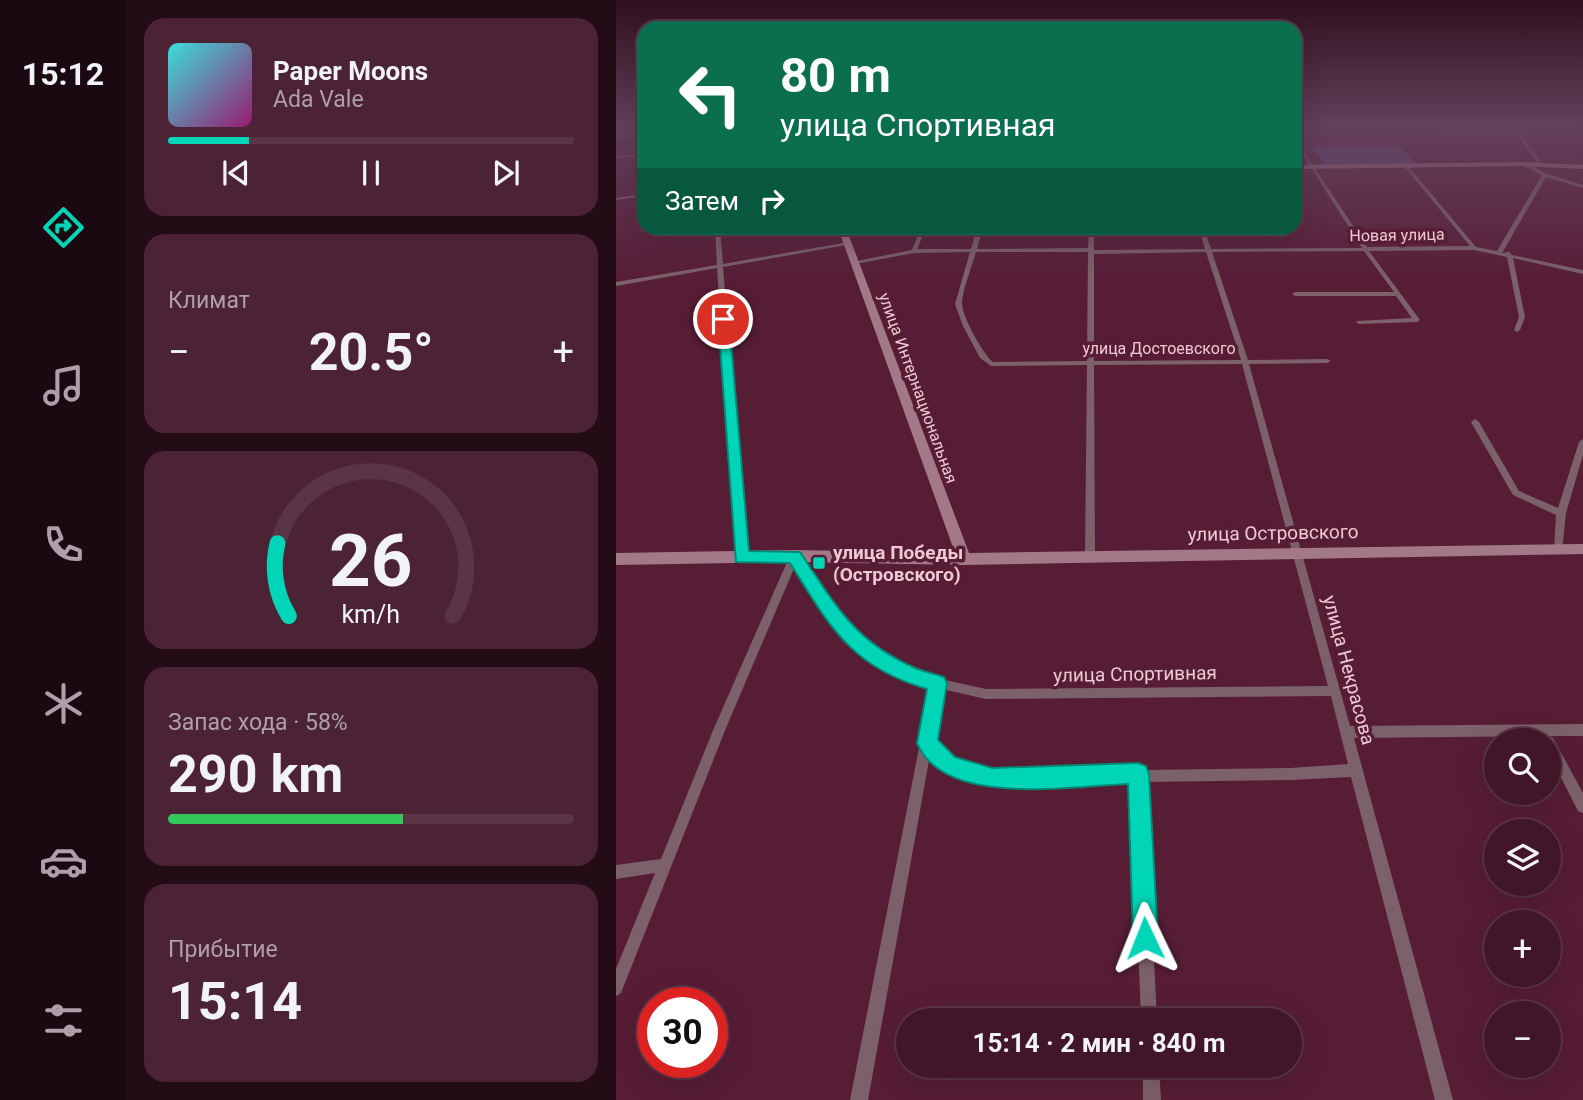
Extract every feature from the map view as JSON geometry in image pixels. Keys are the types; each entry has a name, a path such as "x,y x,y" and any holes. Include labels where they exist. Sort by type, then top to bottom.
{"main road":[{"name":"улица Интернациональная","path":"845,235 964,559"},
{"name":"улица Островского","path":"616,559 794,556 964,559 1583,549"}],"street":[{"path":"1320,179 1366,250 1417,320 1359,322"},
{"path":"1416,179 1474,248"},
{"path":"1500,252 1542,179"},
{"path":"1559,179 1583,187"},
{"path":"616,199 637,196"},
{"path":"717,235 742,557"},
{"path":"914,251 920,235"},
{"path":"973,252 978,235"},
{"path":"1090,556 1091,235"},
{"name":"улица Некрасова","path":"1204,235 1245,362 1298,552 1444,1100"},
{"path":"616,284 849,244"},
{"name":"Новая улица","path":"855,262 914,251 1210,252 1474,248 1583,272"},
{"name":"улица Достоевского","path":"973,252 958,304 966,326 984,358 991,364 1327,361"},
{"path":"1509,254 1522,317 1517,330"},
{"path":"1295,294 1398,294"},
{"path":"1475,422 1516,493 1561,513"},
{"path":"1559,549 1561,513 1583,442"},
{"path":"616,988 759,634 794,556"},
{"name":"улица Спортивная","path":"794,556 841,629 863,648 910,675 937,683 986,694 1334,691"},
{"path":"859,1100 937,683"},
{"path":"1561,734 1583,730"},
{"path":"1348,732 1484,735"},
{"path":"927,743 940,760 951,766 992,778 1292,774 1355,770"},
{"path":"1561,765 1583,806"},
{"path":"1138,774 1148,1008"},
{"path":"616,872 665,865"},
{"path":"1151,1078 1152,1100"}],"place":[{"name":"улица Победы (Островского)","path":"819,563"}],"route":[{"path":"723,319 742,557 794,556 841,629 885,663 928,682 937,683 927,743 940,760 975,775 992,778 1138,774 1145,938"}]}
